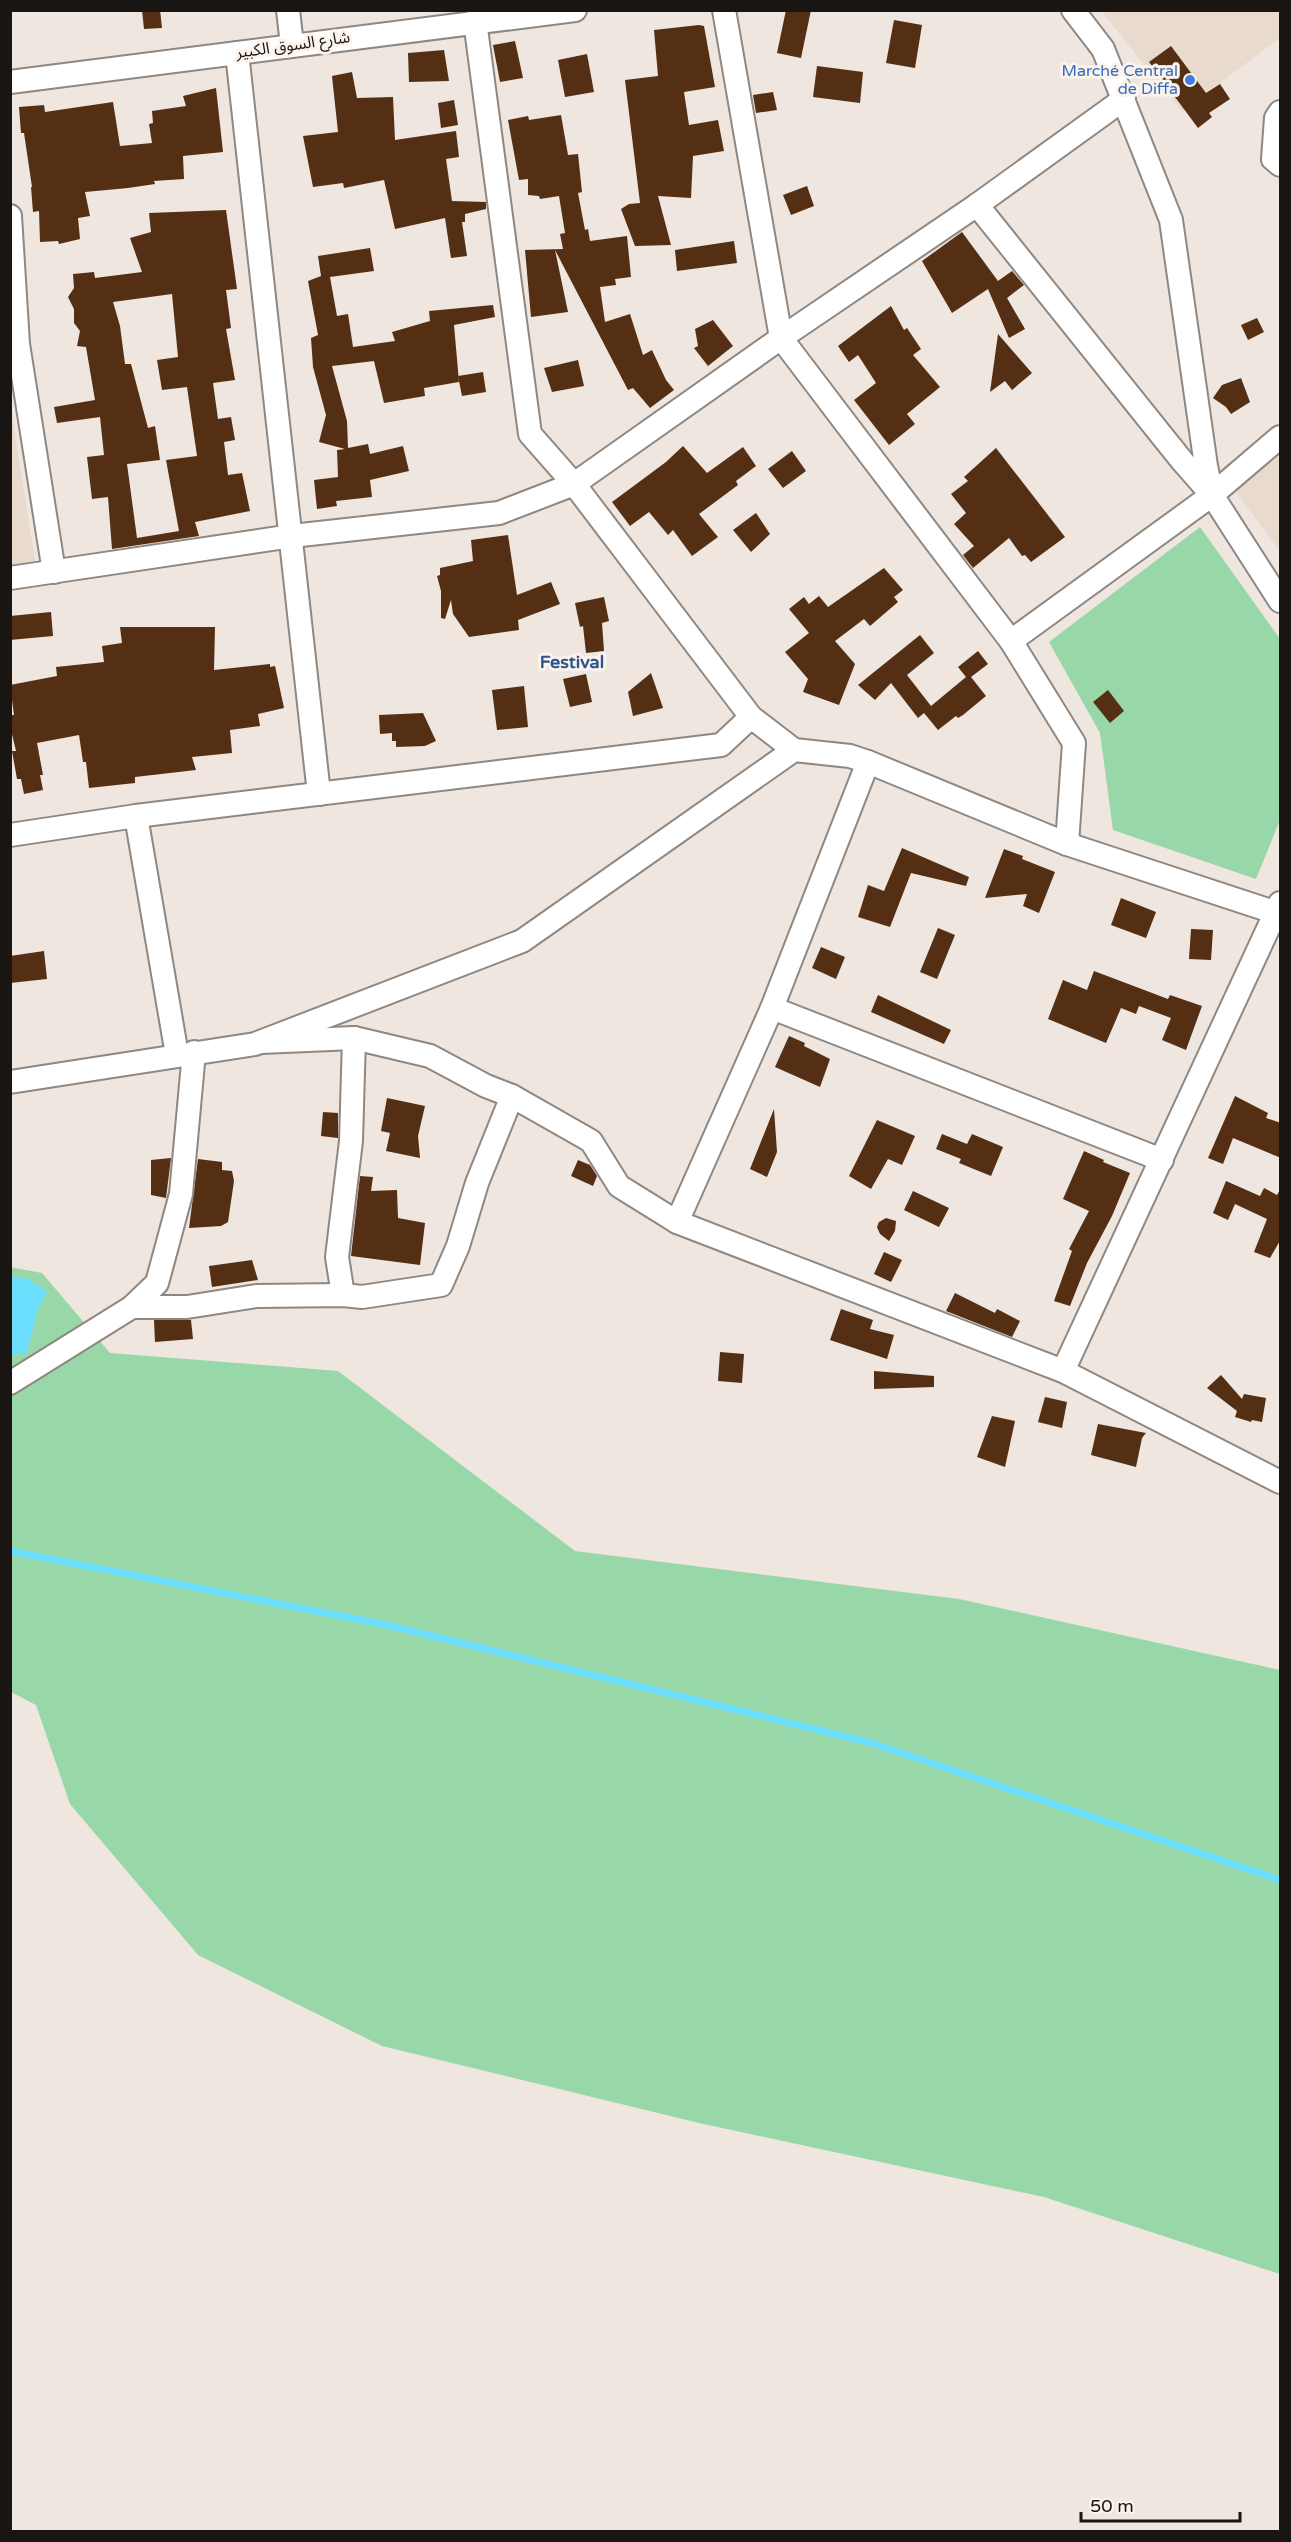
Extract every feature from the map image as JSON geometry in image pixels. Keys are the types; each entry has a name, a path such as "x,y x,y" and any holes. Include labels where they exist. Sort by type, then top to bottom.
{"street":[{"path":"288,10 292,45"},
{"name":"شارع السوق الكبير","path":"10,82 575,10"},
{"path":"724,10 781,338 1011,641 1074,744 1067,844"},
{"path":"1073,10 1103,49 1172,220 1212,495"},
{"path":"475,21 530,434 574,484 751,717 794,750 850,756 1067,844 1279,910 1063,1371"},
{"path":"237,53 319,794"},
{"path":"10,578 292,536 499,513 574,484 781,338 977,206 1124,99"},
{"path":"1281,112 1276,118 1273,159 1281,165"},
{"path":"977,206 1212,495 1281,601"},
{"path":"10,216 14,344 54,572"},
{"path":"1011,641 1212,495 1281,436"},
{"path":"10,835 136,816 721,745 751,717"},
{"path":"261,1042 522,941 794,750"},
{"path":"676,1222 772,1008 868,762"},
{"path":"10,1383 132,1307 157,1283 181,1194 186,1054 136,816"},
{"path":"772,1008 1162,1160"},
{"path":"343,1295 337,1257 351,1141 354,1038"},
{"path":"10,1082 261,1042 354,1038 430,1056 486,1086 512,1096 591,1141 619,1186 676,1222 1063,1371 1281,1482"},
{"path":"132,1307 187,1307 256,1296 343,1295 362,1297 441,1286 458,1246 477,1183 512,1096"}],"shaded area":[{"name":"Marché Central de Diffa","path":"1101,11 1280,11 1280,38 1182,111"},
{"path":"10,402 36,568 10,572"},
{"path":"1280,451 1280,551 1232,487"}],"green space":[{"path":"1200,527 1280,639 1280,820 1256,879 1113,830 1100,733 1049,642"},
{"path":"10,1267 42,1273 110,1353 338,1371 575,1551 959,1599 1280,1670 1280,2274 1044,2197 699,2123 382,2046 198,1955 70,1804 36,1705 11,1692"}],"water":[{"path":"11,1277 24,1277 47,1291 37,1312 27,1353 11,1355"}],"building":[{"path":"142,10 160,10 162,28 144,29"},
{"path":"786,10 811,10 801,58 777,53"},
{"path":"894,20 922,25 915,68 886,63"},
{"path":"704,26 715,87 684,92 689,125 718,120 724,151 693,156 691,198 658,196 671,245 635,246 621,209 629,204 640,203 625,80 658,76 654,30"},
{"path":"515,41 523,78 500,82 493,45"},
{"path":"1171,46 1206,93 1220,84 1230,99 1209,113 1212,117 1198,128 1149,62"},
{"path":"444,50 449,81 409,82 408,53"},
{"path":"587,54 594,92 565,97 558,60"},
{"path":"817,66 863,72 860,103 813,97"},
{"path":"352,72 357,98 393,97 395,140 456,131 459,157 446,159 452,201 486,202 486,209 465,214 465,222 462,222 467,256 451,258 445,218 395,229 384,180 344,188 343,183 313,187 303,136 338,132 332,76"},
{"path":"216,88 223,152 183,156 184,179 154,181 155,184 85,192 90,216 78,218 80,239 59,244 58,241 40,242 39,211 33,212 32,187 24,133 21,133 19,107 44,105 45,112 113,102 120,146 152,143 149,124 153,123 152,111 186,106 183,96"},
{"path":"773,92 777,110 756,113 753,95"},
{"path":"454,100 458,125 441,128 438,103"},
{"path":"561,115 568,155 578,154 582,192 578,193 585,230 588,229 590,241 627,236 631,277 615,279 616,285 600,287 605,322 630,314 643,355 652,350 666,380 674,390 650,408 633,388 628,390 555,250 568,312 531,317 525,250 563,249 560,234 565,233 559,196 540,199 539,196 528,195 528,179 519,180 508,120 528,116 529,120"},
{"path":"807,186 814,206 791,215 783,195"},
{"path":"226,210 237,289 226,290 231,328 226,329 235,380 213,383 218,419 231,417 235,440 224,442 228,475 242,473 250,511 195,522 199,536 112,549 108,497 92,499 87,457 104,455 100,417 57,423 54,407 95,400 86,347 77,346 80,331 74,323 74,309 68,297 74,288 73,274 94,272 95,278 142,272 130,238 151,232 149,213","holes":["172,294 178,357 157,360 162,390 187,387 197,456 166,460 179,531 137,538 127,464 160,460 155,426 148,428 131,364 125,364 120,326 113,302"]},
{"path":"962,232 998,281 1012,271 1024,285 1007,298 1025,329 1009,338 988,289 952,313 922,261"},
{"path":"734,241 737,263 677,271 675,250"},
{"path":"370,248 374,271 330,277 337,316 348,314 353,347 395,341 392,332 430,321 429,311 493,305 495,317 454,325 459,382 424,388 425,396 384,403 374,361 332,366 347,421 348,448 368,444 370,454 403,446 409,471 370,480 372,497 336,501 337,506 317,509 314,480 338,477 337,450 345,449 319,442 326,415 313,367 311,338 318,335 308,281 321,276 318,256"},
{"path":"891,306 904,330 907,328 921,349 913,355 940,387 907,414 915,424 889,445 854,400 876,383 858,355 849,362 838,346"},
{"path":"1257,318 1264,332 1248,340 1241,325"},
{"path":"713,320 733,346 708,366 694,348 698,346 695,329"},
{"path":"998,334 1032,373 1012,390 1005,381 990,392"},
{"path":"578,360 584,386 552,392 544,368"},
{"path":"483,372 486,392 462,396 458,376"},
{"path":"1241,378 1250,402 1231,414 1226,407 1213,398 1222,385"},
{"path":"683,446 707,473 743,447 756,466 736,481 738,485 699,514 718,537 692,556 673,530 668,535 649,512 630,526 612,502 666,462"},
{"path":"996,448 1065,537 1031,562 1025,555 1022,556 1009,538 973,568 963,555 974,546 954,524 966,513 951,494 968,481 964,477"},
{"path":"792,451 806,471 783,488 768,469"},
{"path":"756,513 770,534 751,552 733,530"},
{"path":"508,535 517,595 551,582 560,604 518,620 519,630 469,637 453,614 451,600 445,619 441,618 441,591 437,576 440,575 440,568 473,561 471,540"},
{"path":"884,568 903,590 894,597 898,602 870,626 864,619 835,641 855,664 839,705 803,692 808,679 785,652 809,633 789,609 804,597 809,604 819,596 828,607"},
{"path":"604,597 609,621 602,623 604,651 586,653 583,626 580,627 575,603"},
{"path":"51,612 53,636 10,640 10,616"},
{"path":"120,627 215,627 214,670 270,664 270,667 275,666 284,708 258,714 260,726 230,730 232,753 192,757 196,770 135,777 135,783 89,788 86,762 83,762 79,735 37,743 43,775 40,775 43,790 24,794 21,779 17,779 12,751 16,751 10,726 10,715 14,715 10,685 57,676 56,667 104,662 102,646 122,643"},
{"path":"920,635 934,653 907,675 931,706 966,677 958,667 978,651 988,664 971,677 986,696 963,715 958,718 956,716 938,730 924,713 918,718 891,683 875,700 858,685"},
{"path":"651,673 663,708 633,716 628,692"},
{"path":"586,674 592,702 570,707 563,679"},
{"path":"524,686 528,727 497,730 492,690"},
{"path":"1108,690 1124,711 1110,723 1093,702"},
{"path":"423,713 436,741 425,746 396,747 396,741 392,741 392,733 380,734 379,715"},
{"path":"902,848 969,877 966,886 911,873 890,927 858,917 868,885 884,891"},
{"path":"1004,849 1055,872 1039,913 1023,906 1027,894 985,898"},
{"path":"1121,898 1156,912 1146,938 1111,925"},
{"path":"938,928 955,935 937,979 920,972"},
{"path":"1191,929 1213,930 1211,960 1189,959"},
{"path":"821,947 845,957 836,979 812,968"},
{"path":"44,951 47,979 10,983 10,956"},
{"path":"1094,971 1168,999 1170,995 1202,1006 1186,1050 1162,1040 1171,1018 1139,1006 1136,1014 1121,1008 1106,1043 1048,1019 1063,980 1087,990"},
{"path":"878,995 951,1030 944,1044 871,1012"},
{"path":"789,1036 830,1059 820,1087 775,1067"},
{"path":"1235,1096 1268,1113 1266,1118 1281,1123 1281,1158 1233,1138 1223,1164 1208,1158"},
{"path":"387,1098 425,1106 418,1136 420,1158 386,1151 390,1133 381,1131"},
{"path":"774,1109 777,1152 767,1177 750,1169"},
{"path":"323,1112 338,1113 338,1138 321,1136"},
{"path":"877,1120 915,1136 902,1165 888,1159 871,1189 849,1176"},
{"path":"942,1134 967,1144 972,1134 1003,1147 991,1176 959,1163 961,1159 936,1149"},
{"path":"1084,1151 1130,1173 1112,1216 1087,1263 1070,1306 1054,1301 1072,1251 1069,1249 1089,1211 1063,1199"},
{"path":"171,1158 166,1198 151,1195 151,1160"},
{"path":"198,1159 222,1162 222,1170 232,1171 234,1181 228,1222 221,1226 189,1228"},
{"path":"578,1160 590,1165 597,1176 593,1186 571,1176"},
{"path":"360,1176 373,1177 371,1191 397,1190 398,1218 425,1223 420,1265 351,1256"},
{"path":"1226,1181 1260,1196 1264,1188 1277,1195 1281,1188 1281,1239 1270,1258 1254,1252 1267,1219 1235,1204 1228,1220 1213,1213"},
{"path":"913,1191 949,1208 939,1227 904,1210"},
{"path":"886,1218 896,1221 895,1231 889,1241 880,1234 877,1227 879,1222"},
{"path":"884,1252 902,1260 891,1282 874,1274"},
{"path":"252,1260 258,1280 212,1287 209,1266"},
{"path":"955,1293 995,1313 997,1309 1020,1321 1012,1337 946,1311"},
{"path":"841,1309 873,1320 870,1329 894,1335 887,1359 830,1340"},
{"path":"154,1320 191,1320 193,1339 155,1342"},
{"path":"720,1352 744,1354 742,1383 718,1381"},
{"path":"874,1371 934,1376 934,1387 874,1389"},
{"path":"1221,1375 1242,1399 1244,1394 1266,1398 1262,1422 1252,1420 1251,1422 1235,1417 1237,1411 1207,1388"},
{"path":"1045,1397 1067,1402 1062,1428 1038,1422"},
{"path":"992,1416 1015,1421 1005,1467 977,1457"},
{"path":"1098,1424 1146,1433 1142,1438 1136,1467 1091,1455"}],"waterway":[{"path":"10,1551 387,1625 872,1743 1280,1880"}],"place":[{"name":"Marché Central de Diffa","path":"1190,80"}],"district":[{"name":"Festival","path":"572,662"}]}
